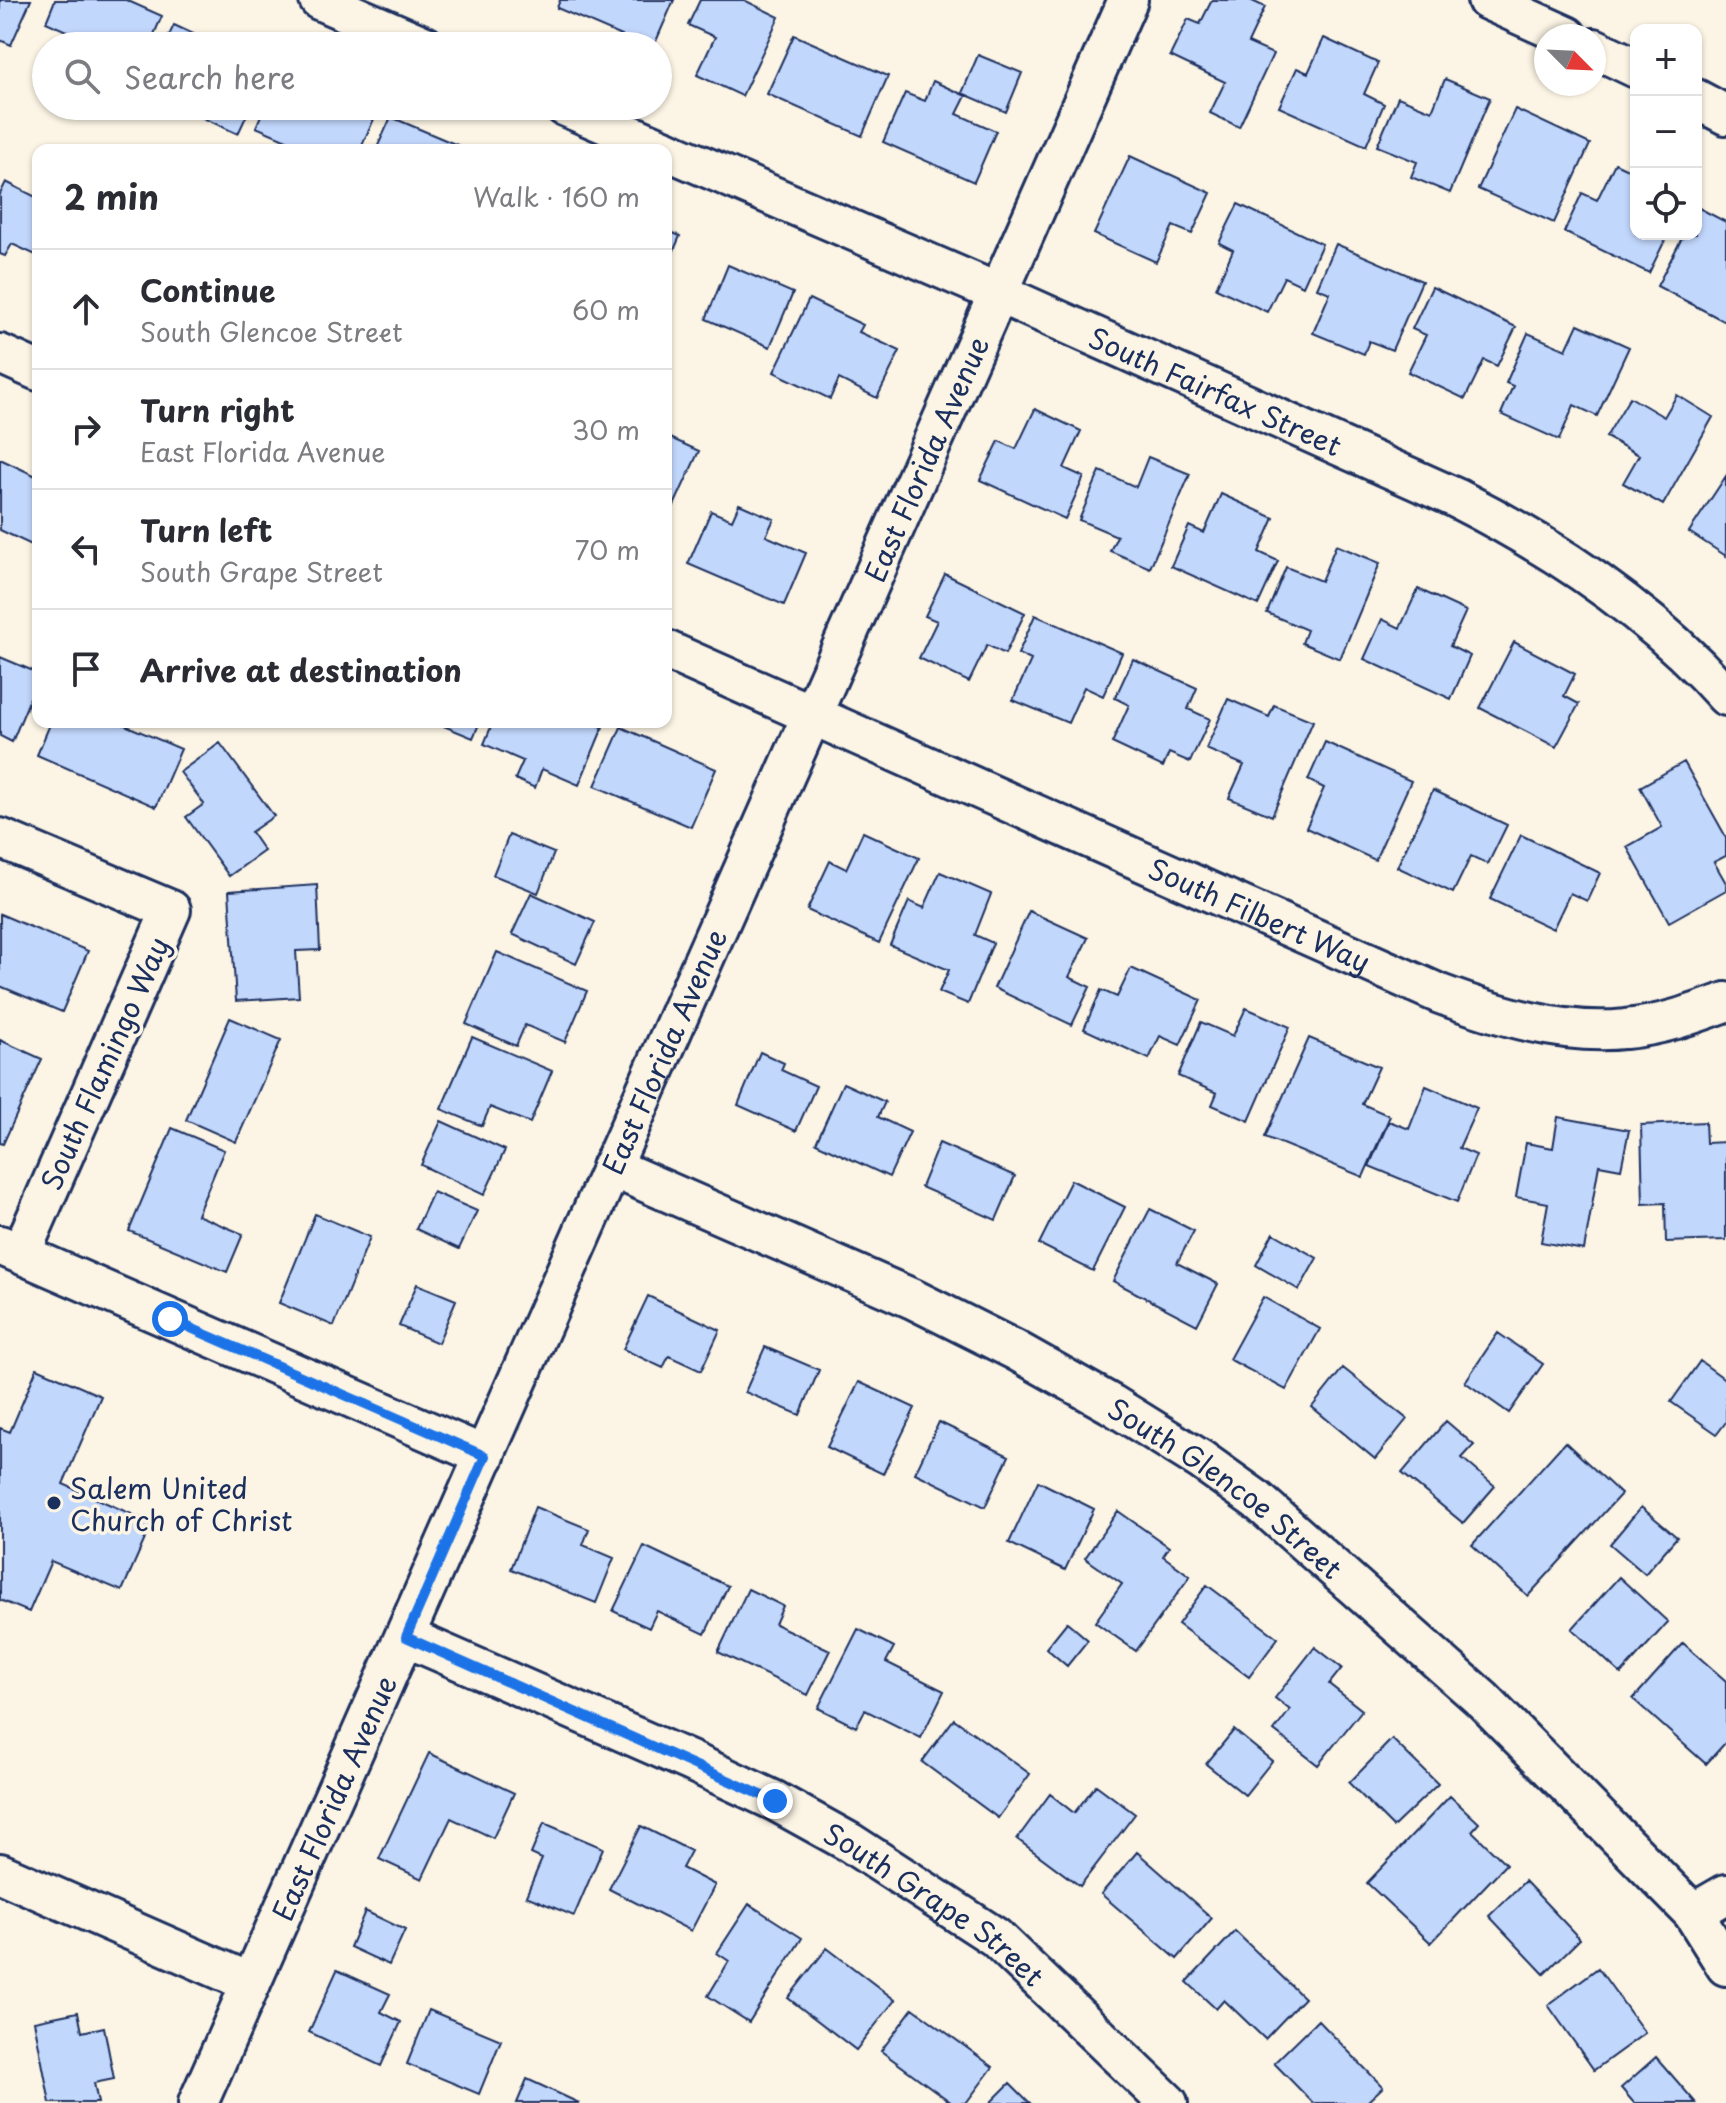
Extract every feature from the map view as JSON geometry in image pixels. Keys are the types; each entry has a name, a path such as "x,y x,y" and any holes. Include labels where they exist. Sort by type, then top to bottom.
{"street":[{"path":"319,0 393,32"},
{"name":"East Florida Avenue","path":"198,2103 1128,0"},
{"path":"1487,0 1540,24"},
{"path":"1606,54 1630,65"},
{"path":"1702,102 1726,115"},
{"name":"South Fairfax Street","path":"596,120 652,144"},
{"name":"South Fairfax Street","path":"672,153 998,293 1502,521 1597,582 1655,628 1726,696"},
{"path":"0,354 32,368"},
{"name":"South Filbert Way","path":"672,653 1440,994 1494,1014 1560,1027 1624,1029 1685,1017 1726,1002"},
{"name":"South Flamingo Way","path":"0,838 171,910 10,1249"},
{"name":"South Glencoe Street","path":"611,1167 951,1318 1015,1350 1201,1460 1257,1500 1483,1700 1693,1913 1726,1966"},
{"path":"10,1249 485,1456"},
{"name":"South Grape Street","path":"406,1637 718,1774 849,1842 995,1937 1168,2103"},
{"path":"0,1873 251,1983"},
{"path":"1693,1913 1726,1894"}],"building":[{"path":"0,0 31,0 11,45 0,40"},
{"path":"55,0 126,0 162,16 155,32 68,32 46,22"},
{"path":"560,0 674,0 660,32 613,32 557,8"},
{"path":"700,0 744,0 779,17 742,96 697,75 715,37 688,25"},
{"path":"1212,0 1250,0 1265,7 1248,43 1273,54 1239,127 1210,113 1225,82 1170,56 1188,19 1200,24"},
{"path":"174,25 189,32 171,32"},
{"path":"794,35 888,76 862,136 767,94"},
{"path":"1324,38 1378,63 1364,94 1384,104 1366,146 1279,107 1297,68 1308,73"},
{"path":"978,55 1022,73 1006,112 962,93"},
{"path":"1445,79 1490,98 1450,193 1411,177 1417,162 1377,146 1398,97 1432,111"},
{"path":"933,81 966,96 957,114 996,131 974,182 883,142 905,93 925,101"},
{"path":"1515,109 1590,144 1554,223 1478,189"},
{"path":"208,120 244,120 238,134"},
{"path":"259,120 374,120 363,144 296,144 256,127"},
{"path":"390,120 398,120 455,144 379,144"},
{"path":"1130,156 1211,193 1192,234 1173,226 1156,262 1094,234"},
{"path":"1615,163 1630,170 1630,240 1665,240 1649,273 1564,232 1582,193 1597,200"},
{"path":"6,182 32,195 32,253 12,244 5,256 0,254 0,194"},
{"path":"1238,204 1322,244 1303,286 1284,277 1267,312 1216,288 1233,250 1219,243"},
{"path":"1702,210 1726,222 1726,322 1657,286 1681,240 1702,240"},
{"path":"672,233 680,236 672,255"},
{"path":"1336,244 1422,281 1392,350 1369,341 1364,354 1313,333 1330,293 1317,288"},
{"path":"728,265 793,293 770,347 706,319"},
{"path":"1432,287 1516,327 1497,366 1484,360 1465,399 1408,372 1426,335 1412,329"},
{"path":"809,299 863,325 859,332 900,351 877,398 839,379 830,399 774,372"},
{"path":"1578,324 1629,347 1597,416 1574,405 1559,440 1501,414 1513,386 1506,383 1528,333 1566,350"},
{"path":"1677,395 1713,417 1663,505 1623,483 1639,455 1606,437 1630,397 1664,417"},
{"path":"1035,409 1081,431 1064,468 1084,477 1065,519 980,480 999,441 1016,449"},
{"path":"672,439 699,451 672,510"},
{"path":"1148,457 1190,474 1150,568 1110,551 1117,536 1079,520 1100,471 1136,487"},
{"path":"0,459 32,474 32,545 0,530"},
{"path":"1726,476 1726,556 1689,532"},
{"path":"1221,494 1274,518 1259,552 1278,561 1258,605 1171,566 1189,526 1204,533"},
{"path":"739,504 774,519 766,536 806,553 784,605 688,564 711,511 732,520"},
{"path":"1336,545 1380,563 1340,659 1302,643 1307,630 1267,613 1286,567 1321,581"},
{"path":"945,574 1025,613 1005,654 987,645 969,682 919,658 937,621 925,616"},
{"path":"1418,589 1466,611 1450,646 1470,656 1451,699 1364,659 1382,619 1400,628"},
{"path":"1035,615 1122,653 1103,696 1084,687 1068,723 1013,700 1031,660 1018,654"},
{"path":"1514,642 1575,674 1564,696 1579,704 1556,747 1480,708"},
{"path":"0,657 32,670 32,694 12,742 0,736"},
{"path":"1133,659 1197,688 1188,709 1210,719 1190,762 1169,753 1163,767 1112,743 1129,705 1115,698"},
{"path":"1228,699 1269,717 1274,705 1313,721 1272,816 1229,798 1244,765 1206,749"},
{"path":"48,728 132,728 181,749 156,807 37,755"},
{"path":"449,728 477,728 473,738"},
{"path":"491,728 603,728 579,785 542,769 535,788 515,779 523,761 484,744"},
{"path":"621,728 716,769 691,827 595,786"},
{"path":"1325,742 1411,781 1375,860 1306,828 1324,788 1308,780"},
{"path":"220,743 274,816 251,832 264,851 229,876 186,817 204,804 180,772"},
{"path":"1684,762 1726,837 1726,856 1714,862 1726,883 1726,890 1669,922 1627,847 1662,827 1640,787"},
{"path":"1433,790 1507,825 1488,864 1471,856 1453,893 1397,867"},
{"path":"863,832 919,858 879,943 807,910 830,861 846,869"},
{"path":"509,835 554,853 538,893 493,875"},
{"path":"1521,835 1600,873 1587,901 1570,893 1553,929 1490,899"},
{"path":"940,872 991,894 975,935 993,943 968,1004 939,992 949,970 890,945 909,901 924,908"},
{"path":"317,885 320,950 296,951 299,997 236,1001 229,891"},
{"path":"531,893 595,922 576,964 512,934"},
{"path":"1029,911 1088,938 1069,977 1090,987 1072,1025 994,988"},
{"path":"0,914 88,951 62,1012 0,986"},
{"path":"497,952 587,991 565,1042 525,1025 516,1046 466,1024"},
{"path":"1131,968 1201,1000 1180,1045 1160,1036 1149,1059 1084,1029 1101,990 1117,997"},
{"path":"1246,1008 1290,1027 1249,1121 1212,1105 1217,1093 1178,1076 1201,1022 1233,1036"},
{"path":"230,1018 281,1040 236,1142 186,1120"},
{"path":"472,1037 552,1071 530,1123 490,1107 482,1126 441,1109"},
{"path":"1309,1038 1379,1067 1362,1104 1390,1116 1363,1177 1265,1137"},
{"path":"0,1040 42,1059 3,1144 0,1143"},
{"path":"760,1052 784,1063 781,1070 816,1086 796,1131 738,1105"},
{"path":"843,1083 885,1102 878,1117 910,1132 889,1177 816,1143"},
{"path":"1426,1086 1477,1108 1459,1148 1476,1155 1457,1202 1369,1166 1389,1121 1409,1129"},
{"path":"1558,1117 1629,1130 1621,1169 1599,1165 1584,1250 1541,1242 1548,1203 1516,1197 1526,1143 1553,1148"},
{"path":"441,1121 505,1150 484,1195 421,1165"},
{"path":"1705,1122 1706,1143 1726,1142 1726,1240 1666,1242 1665,1203 1643,1204 1641,1125"},
{"path":"172,1128 224,1150 197,1215 243,1234 227,1272 129,1231"},
{"path":"939,1143 1015,1176 996,1220 921,1187"},
{"path":"1071,1180 1125,1207 1093,1271 1039,1244"},
{"path":"433,1192 477,1211 459,1249 416,1229"},
{"path":"1150,1209 1194,1231 1177,1263 1218,1284 1197,1325 1113,1281"},
{"path":"315,1214 370,1237 334,1326 279,1303"},
{"path":"1273,1233 1317,1258 1299,1290 1256,1265"},
{"path":"417,1284 456,1300 438,1343 399,1326"},
{"path":"648,1296 720,1330 701,1371 669,1356 663,1368 623,1349"},
{"path":"1263,1297 1320,1329 1286,1390 1229,1359"},
{"path":"1498,1333 1543,1364 1509,1413 1465,1382"},
{"path":"765,1347 819,1370 800,1415 745,1392"},
{"path":"1700,1361 1726,1380 1726,1422 1717,1434 1671,1402"},
{"name":"Salem United Church of Christ","path":"37,1368 101,1396 63,1484 152,1523 122,1591 51,1561 29,1612 0,1600 0,1428 10,1432"},
{"path":"1343,1368 1407,1419 1375,1459 1312,1407"},
{"path":"859,1382 915,1408 883,1474 827,1447"},
{"path":"1446,1421 1474,1445 1462,1458 1495,1486 1463,1523 1402,1473"},
{"path":"939,1422 1009,1456 985,1507 915,1473"},
{"path":"1565,1442 1621,1494 1528,1596 1472,1545"},
{"path":"1038,1481 1094,1509 1065,1570 1009,1543"},
{"path":"535,1507 589,1529 583,1545 614,1558 596,1603 511,1569"},
{"path":"1641,1507 1677,1537 1645,1574 1610,1544"},
{"path":"1118,1511 1169,1547 1163,1556 1190,1576 1136,1651 1095,1622 1122,1584 1085,1558"},
{"path":"644,1546 728,1586 705,1634 657,1611 649,1628 613,1611"},
{"path":"1619,1577 1668,1622 1621,1674 1572,1629"},
{"path":"1207,1585 1278,1638 1249,1677 1178,1624"},
{"path":"748,1589 783,1606 775,1624 830,1650 808,1695 718,1652"},
{"path":"1067,1622 1088,1640 1067,1666 1046,1648"},
{"path":"858,1629 894,1647 886,1662 944,1691 921,1738 865,1710 856,1727 818,1708"},
{"path":"1683,1643 1726,1681 1726,1742 1706,1764 1633,1699"},
{"path":"1315,1647 1342,1668 1329,1684 1362,1710 1318,1765 1274,1731 1290,1710 1275,1698"},
{"path":"954,1719 1030,1774 998,1818 922,1762"},
{"path":"1234,1730 1272,1761 1245,1795 1206,1764"},
{"path":"1392,1739 1438,1784 1393,1827 1349,1783"},
{"path":"429,1753 514,1793 493,1838 451,1818 422,1879 379,1859"},
{"path":"1096,1785 1135,1814 1080,1886 1017,1839 1050,1794 1074,1813"},
{"path":"1450,1796 1479,1823 1472,1831 1506,1864 1431,1943 1367,1883"},
{"path":"544,1823 603,1848 574,1916 526,1896 542,1859 531,1854"},
{"path":"641,1826 691,1851 682,1868 715,1885 691,1931 609,1889"},
{"path":"1137,1852 1212,1918 1177,1959 1101,1894"},
{"path":"1525,1881 1580,1939 1544,1974 1489,1916"},
{"path":"749,1904 802,1938 749,2022 708,1996 729,1961 717,1953"},
{"path":"365,1911 405,1930 389,1965 350,1947"},
{"path":"1235,1931 1304,1998 1265,2039 1224,2000 1216,2009 1187,1982"},
{"path":"827,1948 895,2000 856,2050 788,1998"},
{"path":"1598,1968 1645,2033 1594,2070 1548,2005"},
{"path":"337,1970 390,1994 381,2012 401,2022 381,2066 309,2032"},
{"path":"913,2008 993,2067 966,2103 952,2103 881,2051"},
{"path":"429,2010 501,2040 479,2094 407,2064"},
{"path":"78,2012 82,2032 104,2027 114,2079 94,2083 98,2103 50,2103 34,2021"},
{"path":"1318,2020 1383,2087 1366,2103 1313,2103 1274,2063"},
{"path":"1656,2057 1696,2103 1634,2103 1621,2088"},
{"path":"527,2079 579,2103 517,2103"},
{"path":"1010,2083 1030,2103 990,2103"}],"place":[{"name":"Salem United Church of Christ","path":"54,1503"}],"route":[{"path":"170,1319 485,1456 406,1637 775,1801"}]}
